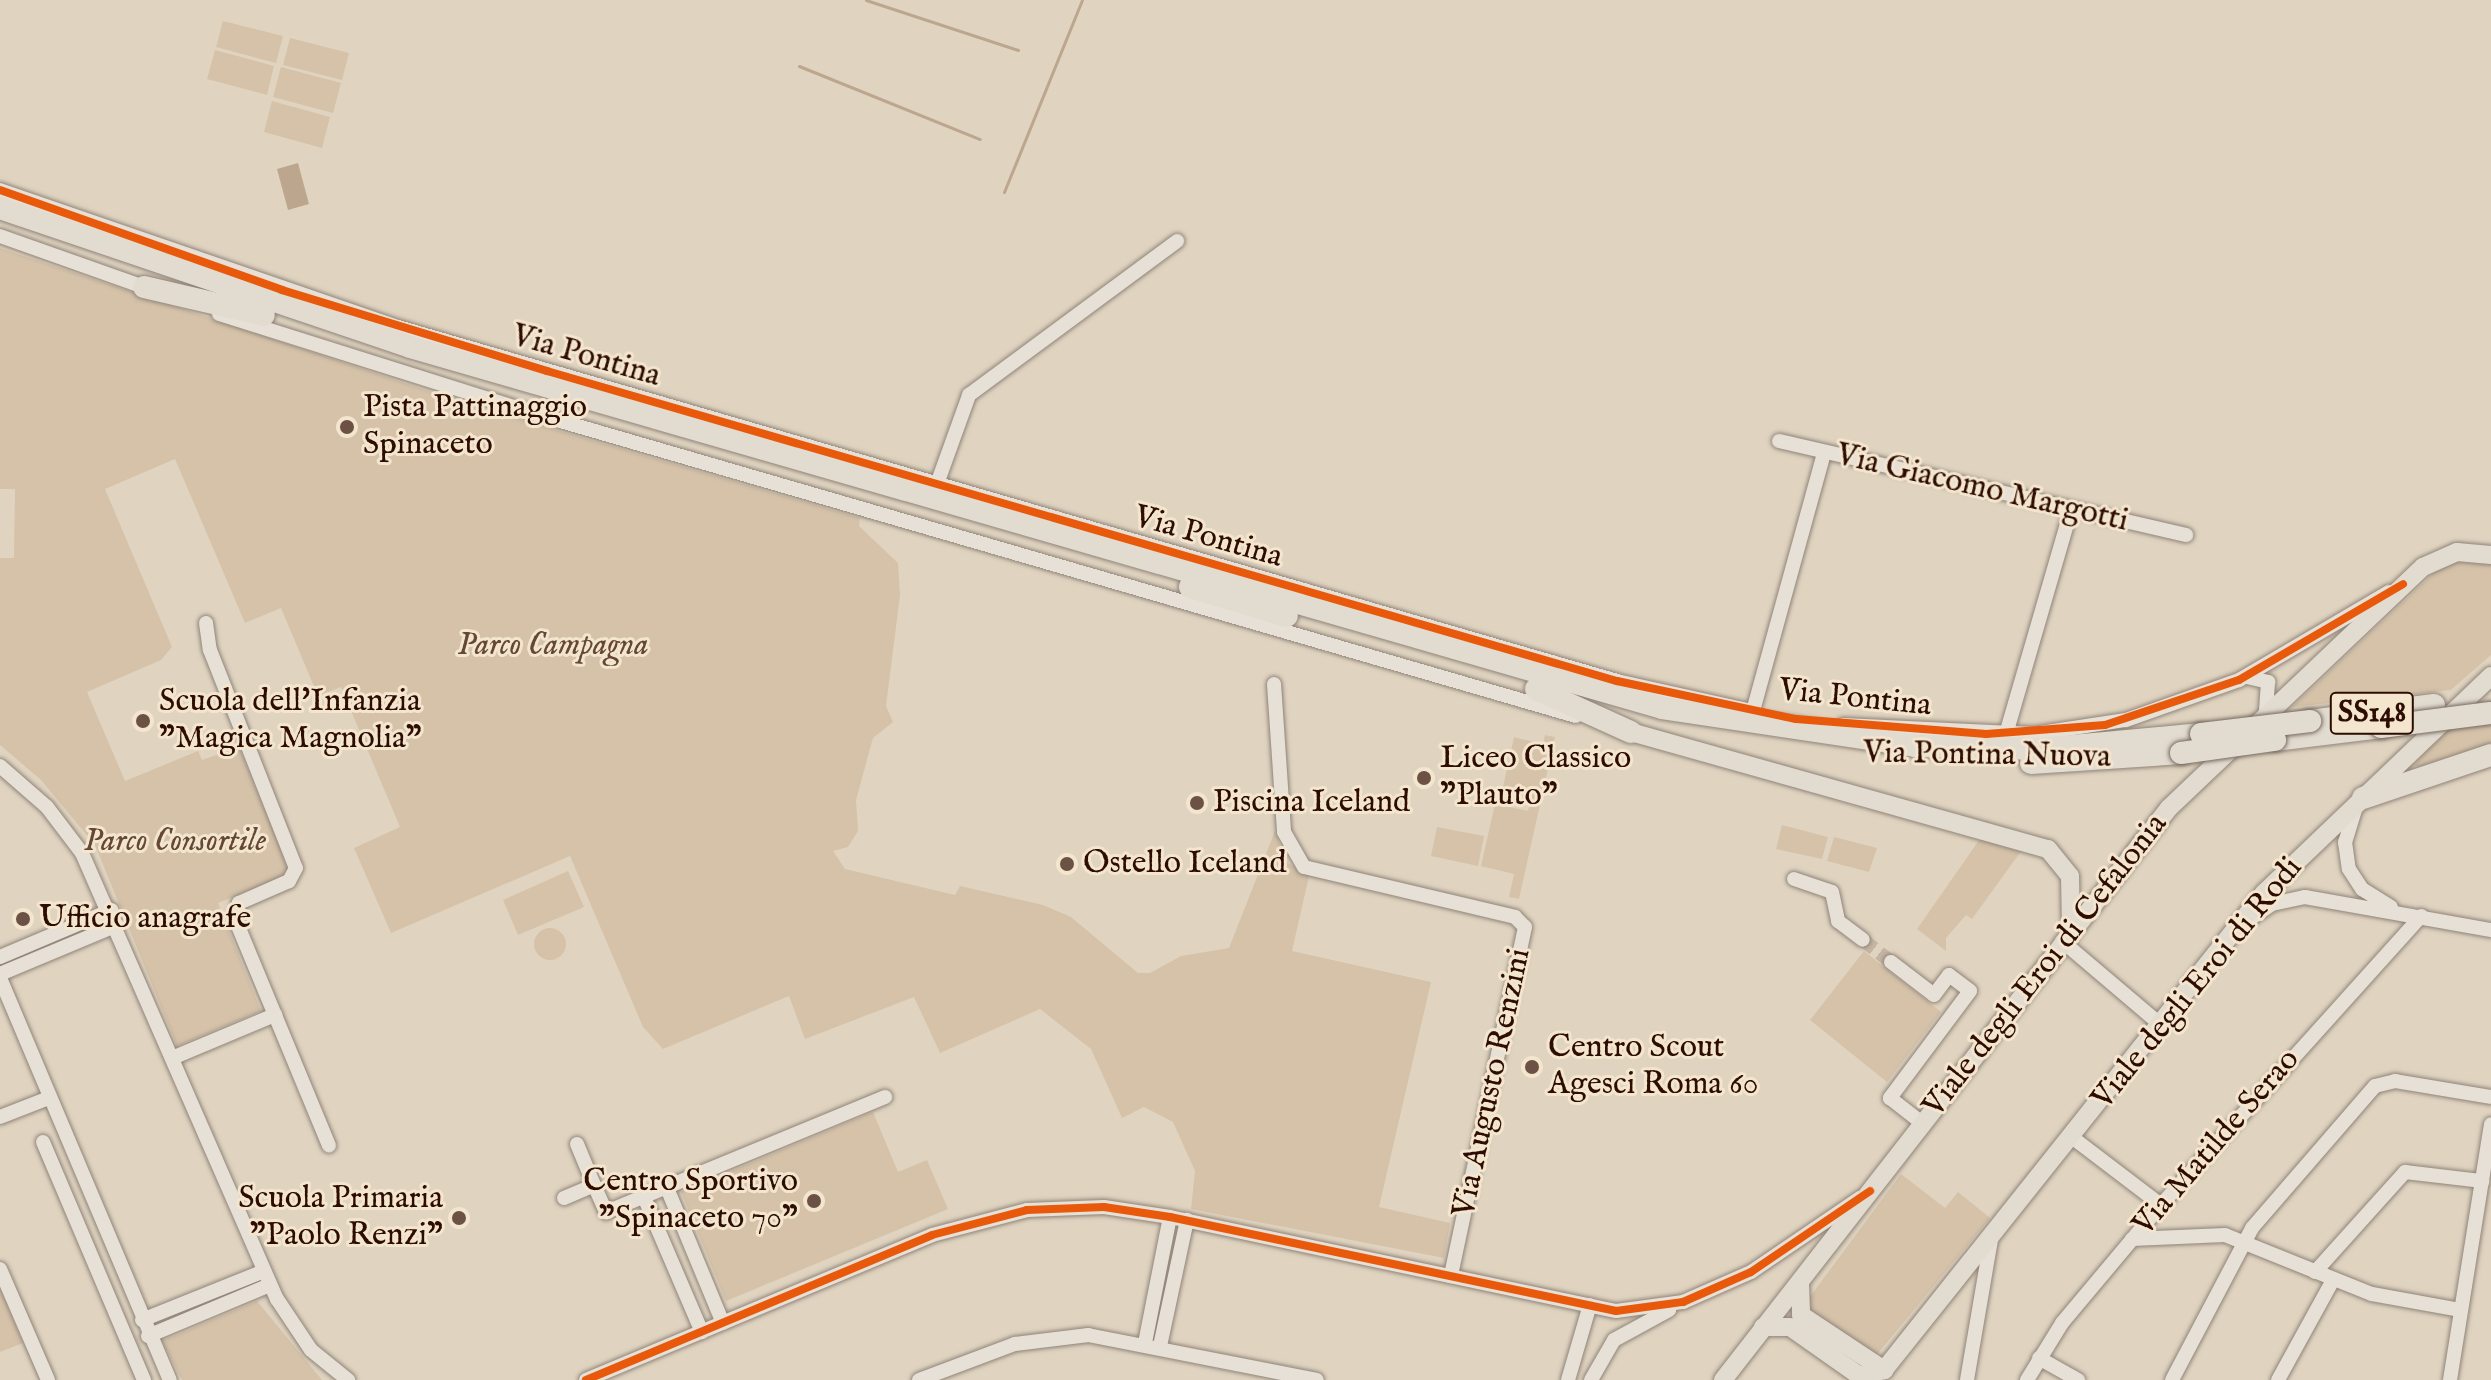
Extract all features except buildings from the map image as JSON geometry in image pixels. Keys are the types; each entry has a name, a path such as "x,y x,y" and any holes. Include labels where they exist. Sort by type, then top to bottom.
{"highway":[{"name":"Via Pontina","path":"0,208 410,347 1538,682"},
{"name":"Via Pontina","path":"0,221 264,315 1538,682"},
{"path":"144,287 264,315"},
{"path":"1538,682 1631,732"},
{"name":"Via Pontina Nuova","path":"1538,682 1740,725 1900,745 2040,749 2201,734 2491,698"},
{"name":"Via Pontina Nuova","path":"1538,682 1738,740 1909,760 2090,762 2491,713"},
{"path":"2363,798 2491,755"}],"main road":[{"name":"Via Pontina","path":"2403,584 2440,557 2486,554"},
{"name":"Viale degli Eroi di Cefalonia","path":"1723,1380 2169,808 2403,584"},
{"name":"Viale degli Eroi di Rodi","path":"1884,1370 2073,1138 2234,931 2363,798 2491,676"},
{"path":"1631,732 2048,849 2070,876 2067,935"},
{"path":"1803,1276 1796,1296 1801,1315 1884,1370"},
{"path":"1763,1327 1790,1327 1854,1374 1884,1370"}],"street":[{"name":"Via Pontina","path":"0,190 398,327 1617,681 1753,711 1867,727 2006,734 2126,720 2239,680 2403,584"},
{"path":"0,236 468,394 1631,732"},
{"path":"937,484 969,395 1177,241"},
{"name":"Via Giacomo Margotti","path":"1779,441 1824,453 1991,484 2071,510 2186,535"},
{"path":"1753,711 1824,453"},
{"path":"2006,734 2071,510"},
{"path":"206,623 210,650 296,865 289,881 235,910 329,1145"},
{"path":"2239,680 2266,680 2266,713"},
{"name":"Via Augusto Renzini","path":"1274,684 1284,832 1304,867 1515,917 1525,927 1451,1276"},
{"path":"0,766 63,826 111,910 267,1278 302,1340 348,1380"},
{"path":"2363,798 2348,827 2347,863 2362,889 2402,912"},
{"path":"1794,879 1832,892 1838,921 1863,940"},
{"path":"2234,931 2292,898 2402,912 2491,930"},
{"path":"0,957 111,910"},
{"name":"Via Matilde Serao","path":"2027,1380 2039,1358 2132,1239 2421,916"},
{"path":"117,925 0,976 148,1336 170,1380"},
{"path":"2067,935 2160,1024"},
{"path":"1891,962 1934,995 1949,975 1970,991 1890,1098 1922,1123"},
{"path":"172,1058 275,1015"},
{"path":"2172,1380 2244,1243 2376,1085 2395,1081 2491,1097"},
{"path":"577,1144 606,1212 885,1097"},
{"path":"0,1117 49,1098"},
{"path":"2450,1380 2491,1124"},
{"path":"2073,1138 2161,1205"},
{"path":"43,1142 144,1380"},
{"path":"2315,1272 2405,1172 2482,1181"},
{"path":"564,1198 594,1185"},
{"path":"667,1188 723,1323"},
{"path":"1591,1380 1614,1340 1683,1302 1796,1247 1870,1191"},
{"path":"644,1197 702,1332"},
{"path":"586,1380 932,1235 999,1215 1084,1206 1187,1220 1590,1305 1639,1311 1683,1302"},
{"path":"1153,1344 1170,1217"},
{"path":"1153,1344 1187,1220"},
{"path":"101,1282 106,1235"},
{"path":"2132,1239 2217,1235 2333,1280 2460,1310"},
{"path":"1967,1380 1991,1240"},
{"path":"0,1269 48,1380"},
{"path":"142,1320 267,1278"},
{"path":"148,1336 267,1278"},
{"path":"2278,1380 2333,1280"},
{"path":"1568,1380 1590,1305"},
{"path":"919,1380 1034,1340 1088,1335 1153,1344 1317,1380"},
{"path":"136,1362 156,1354"},
{"path":"2039,1358 2078,1380"}],"green space":[{"path":"223,21 283,36 276,63 216,47"},
{"path":"290,38 349,53 342,80 283,65"},
{"path":"215,50 274,66 267,95 207,79"},
{"path":"281,67 341,83 333,113 273,97"},
{"path":"272,101 330,117 322,148 264,132"},
{"name":"Parco Campagna","path":"0,248 476,407 860,518 859,526 898,563 900,595 886,706 893,722 873,738 856,800 858,831 848,847 833,851 845,869 955,895 960,886 1043,905 1071,917 1138,973 1150,973 1181,956 1229,948 1275,831 1285,861 1309,876 1292,951 1431,982 1379,1207 1450,1223 1444,1258 1191,1209 1195,1171 1173,1122 1144,1107 1122,1118 1091,1049 1040,1009 940,1053 914,997 805,1039 789,996 663,1049 643,1027 570,856 391,933 354,848 400,827 341,687 318,696 281,608 245,623 175,459 105,489 172,647 161,660 87,692 125,781 198,751 202,760 239,747 291,874 218,903 261,1011 177,1046 95,845 41,780 0,745 0,558 14,558 15,489 0,489"},
{"path":"2471,558 2491,564 2491,655 2451,690 2292,707 2440,567"},
{"path":"2491,721 2491,745 2427,768 2414,765 2442,732"},
{"path":"1545,735 1555,737 1519,899 1509,897 1514,874 1481,866 1495,804 1528,811 1530,802 1501,796 1514,737 1543,744"},
{"path":"1782,825 1828,837 1822,859 1776,849"},
{"path":"1437,827 1484,836 1478,866 1431,856"},
{"path":"1982,836 2022,850 1972,919 1966,915 1946,938 1946,951 1917,929"},
{"path":"1834,837 1877,848 1869,872 1827,861"},
{"path":"568,871 584,907 518,935 503,900"},
{"path":"550,928 562,932 566,944 562,956 550,960 538,956 534,944 538,932"},
{"path":"1864,951 1941,1012 1887,1082 1810,1020"},
{"name":"Centro Sportivo \"Spinaceto 70\"","path":"873,1112 898,1172 927,1160 948,1209 726,1301 681,1192"},
{"path":"1901,1174 1945,1208 1958,1192 1990,1218 1874,1358 1803,1306"},
{"path":"0,1288 23,1343 0,1352"},
{"path":"257,1301 322,1380 182,1380 162,1341"}],"shaded area":[{"path":"298,163 309,204 288,210 277,169"}],"waterway":[{"path":"866,0 1018,50"},
{"path":"1004,192 1082,0"},
{"path":"799,66 980,139"}],"tunnel":[{"path":"1863,940 1891,962"}],"cycle path":[{"path":"0,190 282,290 547,371 1617,681 1796,719 1986,734 2105,725 2239,680 2403,584"},
{"path":"586,1380 932,1235 1027,1210 1104,1207 1170,1217 1616,1311 1683,1302 1751,1272 1870,1191"}],"place":[{"name":"Pista Pattinaggio Spinaceto","path":"347,427"},
{"name":"Scuola dell'Infanzia \"Magica Magnolia\"","path":"143,721"},
{"name":"Liceo Classico \"Plauto\"","path":"1424,778"},
{"name":"Piscina Iceland","path":"1197,803"},
{"name":"Ostello Iceland","path":"1067,864"},
{"name":"Ufficio anagrafe","path":"23,919"},
{"name":"Centro Scout Agesci Roma 60","path":"1532,1067"},
{"name":"Centro Sportivo \"Spinaceto 70\"","path":"814,1201"},
{"name":"Scuola Primaria \"Paolo Renzi\"","path":"459,1218"}],"park label":[{"name":"Parco Consortile","path":"175,842"}]}
